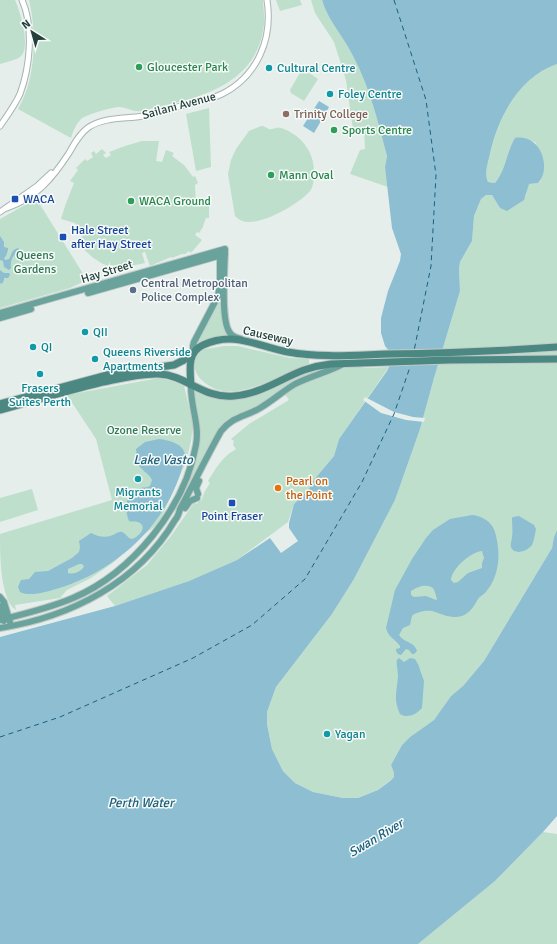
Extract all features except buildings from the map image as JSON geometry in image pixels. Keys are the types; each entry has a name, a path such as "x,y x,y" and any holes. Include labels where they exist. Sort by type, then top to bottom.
{"highway":[{"name":"Causeway","path":"0,404 111,374 174,365 193,354 200,347 213,341 229,339 244,340 282,351 332,356 376,354 557,359"},
{"name":"Causeway","path":"0,410 71,390 139,375 160,374 174,377 208,393 232,396 246,395 263,389 303,370 317,366 557,348"},
{"path":"191,385 191,359 193,354"}],"main road":[{"name":"Hay Street","path":"0,313 222,253"},
{"name":"Hay Street","path":"0,318 222,253"},
{"path":"222,253 225,321 230,333 244,340"},
{"path":"193,354 194,342 218,296 222,253"},
{"path":"1,602 6,627 48,617 67,610 98,595 114,585 140,564 168,532 177,518 221,430 232,420 260,409 287,389 305,379 345,364"},
{"path":"4,619 25,614 73,598 107,579 138,553 158,529 175,503 186,480 196,445 198,433 191,394 191,385"},
{"path":"177,518 181,515 190,501 197,496 197,485 209,461 209,454"},
{"path":"1,602 12,611 25,614"}],"street":[{"path":"0,126 19,95 25,74 29,24 22,0"},
{"name":"Sailani Avenue","path":"0,212 37,186 61,165 78,138 93,125 122,118 149,115 212,98 239,83 253,68 266,43 269,20 267,0"}],"green space":[{"path":"0,0 15,0 24,28 25,45 21,56 14,60 0,64"},
{"name":"Gloucester Park","path":"29,0 263,0 264,24 259,46 249,63 235,77 219,87 181,101 141,111 120,107 94,113 81,119 71,138 18,109 24,97 32,70 34,41 32,13"},
{"path":"276,0 300,0 302,5 280,11"},
{"path":"311,0 322,0 328,15 349,49 364,80 373,105 387,156 385,167 388,187 350,174 360,150 365,149 364,129 353,129 346,80 334,42 315,13"},
{"path":"557,64 557,530 552,548 484,661 463,686 451,696 434,720 410,737 402,745 391,765 394,777 378,790 358,798 343,798 313,792 295,783 283,771 272,749 267,724 267,712 276,687 332,614 354,579 395,500 420,429 460,291 460,262 472,241 474,216 481,199 486,195 492,195 500,208 526,196 527,186 529,184 538,183 541,180 536,143 528,139 518,138 510,148 502,171 495,183 488,182 486,175 498,127 512,100 521,88 532,78"},
{"path":"305,70 318,79 304,101 291,93 290,90 301,71"},
{"path":"209,108 211,167 196,171 186,114"},
{"name":"Mann Oval","path":"261,126 268,129 278,127 281,128 294,134 305,144 312,157 314,181 310,191 290,207 263,219 244,222 235,216 228,174 231,160 236,149 249,131"},
{"name":"WACA Ground","path":"142,141 159,141 156,161 162,162 166,150 174,153 172,156 184,165 193,177 195,176 198,183 195,185 196,204 209,206 209,218 206,218 203,227 199,233 197,232 195,235 202,240 191,253 189,251 185,254 171,257 150,266 145,252 142,253 145,263 119,266 110,265 110,261 108,266 95,259 80,244 77,240 83,236 75,223 61,219 74,183 70,181 78,170 76,168 85,159 87,161 93,157 91,153 94,151 96,154 102,149 106,153 103,155 106,158 111,155 109,152"},
{"name":"Queens Gardens","path":"34,200 39,203 87,280 70,288 0,308 0,219"},
{"path":"221,292 223,324 227,337 196,344"},
{"path":"224,346 238,346 290,358 309,359 309,364 257,386 243,390 230,391 217,389 199,378 194,366 194,359 200,350"},
{"path":"357,366 364,368 389,367 339,439 334,456 313,481 309,489 294,504 288,522 237,560 189,581 115,606 107,596 147,565 171,536 194,503 197,504 201,501 210,483 208,481 217,467 223,459 236,449 233,445 234,441 231,439 249,424 289,400 284,393 319,376 347,367"},
{"path":"316,368 318,372 254,410 238,414 227,421 193,483 189,482 196,412 193,389 207,395 220,398 243,398 265,391"},
{"name":"Ozone Reserve","path":"159,378 176,382 184,386 193,424 186,462 159,523 141,537 114,562 91,578 67,590 60,598 15,605 16,610 11,605 4,587 1,564 0,534 112,500 96,439 67,395"},
{"path":"32,489 38,510 0,522 0,498"},
{"path":"543,832 557,834 557,944 418,944 495,881"}],"water":[{"name":"Perth Water","path":"322,0 557,0 557,64 532,78 521,88 512,100 498,126 487,168 486,175 488,182 495,183 499,178 515,138 524,138 532,141 542,153 544,169 542,177 538,183 529,184 524,200 507,211 500,208 492,195 486,195 481,199 474,216 472,241 460,262 460,291 420,429 395,500 354,579 332,614 276,687 267,712 267,724 272,749 283,771 295,783 313,792 343,798 358,798 378,790 390,781 394,777 391,765 402,745 410,737 434,720 451,696 463,686 484,661 552,548 557,530 557,816 495,881 418,944 0,944 0,637 115,606 189,581 237,560 270,538 281,553 298,541 289,528 294,504 309,489 313,481 334,456 339,439 389,367 390,352 385,346 381,333 381,318 388,291 400,261 401,254 392,228 385,167 387,156 373,105 359,68 328,15"},
{"path":"319,101 329,107 314,133 303,126"},
{"path":"0,236 4,242 4,247 8,248 4,258 5,260 9,259 14,250 18,248 20,250 20,252 17,252 13,257 11,261 11,268 9,270 4,267 3,261 0,260"},
{"path":"0,270 4,273 9,273 10,275 8,278 4,278 2,284 0,283"},
{"name":"Lake Vasto","path":"159,439 176,443 182,448 185,456 178,480 168,502 155,522 139,540 121,556 100,570 79,581 38,594 20,592 18,587 21,580 29,579 35,572 48,571 72,558 79,552 79,541 91,533 105,537 122,532 132,539 141,532 143,526 141,524 138,522 129,521 126,506 131,493 140,488 150,486 152,480 149,475 138,465 136,460 136,449 145,442","holes":["82,564 84,566 80,571 68,573 68,569"]},
{"path":"472,515 483,518 492,525 498,548 498,564 494,579 472,609 462,616 450,617 430,611 416,613 412,616 410,625 403,628 399,635 401,638 414,645 417,651 412,654 406,649 401,655 398,654 396,649 400,648 400,646 390,636 386,628 395,590 412,559 426,538 433,530 450,519","holes":["482,551 484,558 482,568 468,573 458,582 454,583 451,580 452,575 458,566 468,557","422,586 432,587 437,599 436,600 426,596 414,597 411,595 411,591"]},
{"path":"519,516 534,525 536,529 532,545 521,552 513,550 511,547 512,518"},
{"path":"399,658 404,662 410,658 415,659 424,681 422,708 415,714 409,716 400,714 397,704 397,660"}],"pier":[{"path":"365,397 394,412 413,417 425,418 424,422 406,420 381,413 363,400"}],"ferry route":[{"path":"394,0 426,100 436,175 431,266 414,351"},
{"path":"0,737 60,717 193,658 252,625 305,579 362,482 394,414 411,364"}],"place":[{"name":"Gloucester Park","path":"139,67"},
{"name":"Cultural Centre","path":"269,68"},
{"name":"Foley Centre","path":"330,94"},
{"name":"Trinity College","path":"286,114"},
{"name":"Sports Centre","path":"334,130"},
{"name":"Mann Oval","path":"271,175"},
{"name":"WACA","path":"15,199"},
{"name":"WACA Ground","path":"131,201"},
{"name":"Hale Street after Hay Street","path":"63,237"},
{"name":"Central Metropolitan Police Complex","path":"133,290"},
{"name":"QII","path":"85,332"},
{"name":"QI","path":"33,347"},
{"name":"Queens Riverside Apartments","path":"95,359"},
{"name":"Frasers Suites Perth","path":"40,374"},
{"name":"Migrants Memorial","path":"138,479"},
{"name":"Pearl on the Point","path":"278,488"},
{"name":"Point Fraser","path":"232,503"},
{"name":"Yagan","path":"327,734"}],"water label":[{"name":"Swan River","path":"376,838"}]}
